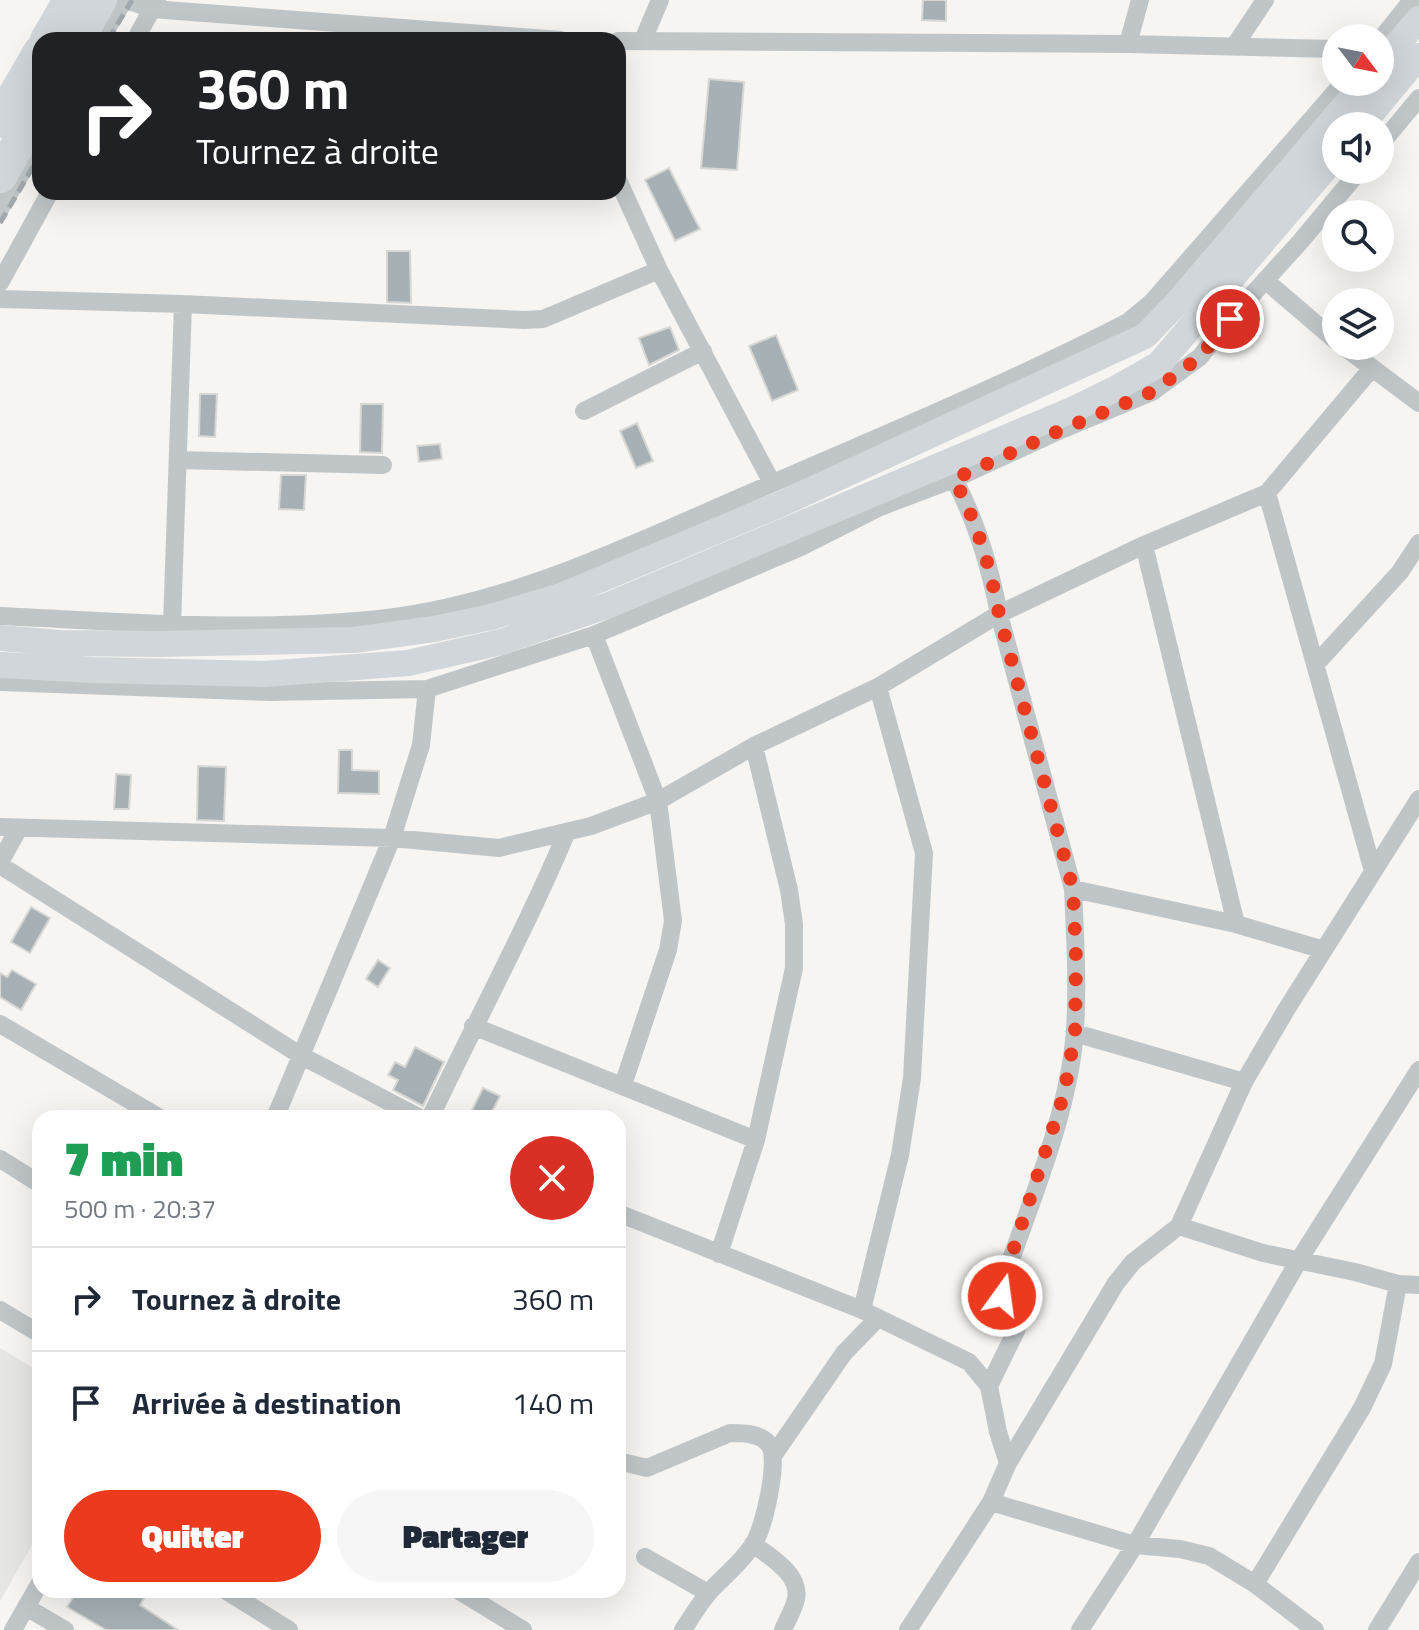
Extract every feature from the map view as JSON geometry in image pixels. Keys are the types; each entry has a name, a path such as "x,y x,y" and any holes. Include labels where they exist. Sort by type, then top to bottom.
{"highway":[{"path":"52,32 70,0"},
{"path":"82,32 100,0"},
{"path":"0,121 32,66"},
{"path":"0,176 32,120"}],"street":[{"path":"105,32 126,0 471,32"},
{"path":"643,40 660,0"},
{"path":"1128,44 1140,0"},
{"path":"1235,45 1265,0"},
{"path":"1393,24 1412,0"},
{"path":"139,32 155,4"},
{"path":"1394,48 1419,19"},
{"path":"626,41 1235,45 1322,48"},
{"path":"1373,112 1419,56"},
{"path":"0,616 172,625 291,625 388,618 485,599 622,548 898,430 1128,322 1152,302 1332,96"},
{"path":"0,638 60,643 159,644 354,640 476,620 561,596 783,503 1145,336 1178,302 1353,96"},
{"path":"1394,128 1419,98"},
{"path":"0,209 32,155"},
{"path":"0,665 264,674 408,663 501,642 609,605 1074,409 1159,364 1322,172"},
{"path":"0,682 271,692 427,689 594,635 801,547 880,507 954,479 1152,392 1200,357 1348,184"},
{"path":"626,198 659,270 772,483"},
{"path":"0,283 46,200"},
{"path":"0,299 524,320 543,319 659,270"},
{"path":"1265,280 1322,329"},
{"path":"172,625 183,304"},
{"path":"584,411 703,351"},
{"path":"1361,360 1419,403"},
{"path":"405,1110 300,1055 0,864 10,827 392,838 499,848 566,834 658,801 754,746 878,687 999,614 1144,545 1267,493 1372,368"},
{"path":"178,460 383,465"},
{"path":"954,479 979,532 1073,889 1076,959 1075,1033 1064,1094 1002,1285 1002,1296 1018,1323 989,1386"},
{"path":"1267,493 1373,871"},
{"path":"1315,665 1400,572 1419,543"},
{"path":"1144,545 1236,924"},
{"path":"594,635 658,801 673,921 668,950 623,1085"},
{"path":"773,1456 870,1314 912,1078 924,853 878,687"},
{"path":"278,1110 392,838 421,745 427,689"},
{"path":"719,1254 756,1140 794,968 794,924 789,890 754,746"},
{"path":"908,1630 991,1502 1008,1463 1116,1283 1133,1262 1179,1226 1244,1082 1419,799"},
{"path":"434,1110 537,902 566,834"},
{"path":"1073,889 1236,924 1324,950"},
{"path":"0,1024 146,1110"},
{"path":"473,1026 756,1140"},
{"path":"1075,1033 1244,1082"},
{"path":"1080,1630 1135,1545 1299,1260 1419,1070"},
{"path":"0,1159 32,1179"},
{"path":"626,1216 870,1314 969,1362 989,1386 1008,1463"},
{"path":"1179,1226 1263,1253 1398,1284 1419,1285"},
{"path":"1255,1584 1362,1408 1383,1364 1398,1284"},
{"path":"0,1310 32,1329"},
{"path":"626,1463 647,1468 730,1433 762,1438 770,1446 773,1456 762,1526 753,1544 708,1593 683,1630"},
{"path":"991,1502 1135,1545 1180,1549 1209,1556 1255,1584 1315,1630"},
{"path":"753,1544 787,1571 794,1583 797,1597 783,1630"},
{"path":"645,1557 708,1593"},
{"path":"1377,1630 1419,1562"},
{"path":"13,1630 32,1597"},
{"path":"238,1598 289,1630"},
{"path":"471,1598 523,1630"},
{"path":"26,1607 65,1630"}],"shaded area":[{"path":"0,1348 32,1367 32,1545 0,1601"}],"building":[{"path":"923,0 946,0 946,21 922,20"},
{"path":"709,79 744,82 737,170 701,168"},
{"path":"669,168 700,229 675,241 645,180"},
{"path":"387,251 410,251 411,303 387,302"},
{"path":"670,327 679,350 649,365 639,338"},
{"path":"776,335 798,390 772,401 749,346"},
{"path":"200,394 217,394 215,437 199,436"},
{"path":"361,404 383,404 382,453 360,452"},
{"path":"637,423 653,461 636,468 620,431"},
{"path":"440,444 442,459 419,462 417,446"},
{"path":"281,475 306,475 304,510 279,509"},
{"path":"339,750 352,750 352,770 379,771 379,794 338,793"},
{"path":"198,766 226,767 224,821 197,820"},
{"path":"116,774 131,775 129,809 114,809"},
{"path":"31,907 50,918 30,953 11,942"},
{"path":"378,960 390,968 378,987 366,979"},
{"path":"12,970 36,984 21,1010 0,997 0,973 7,977"},
{"path":"415,1047 444,1062 423,1106 393,1090 398,1080 388,1075 395,1062 405,1067"},
{"path":"483,1088 500,1096 493,1110 472,1110"},
{"path":"73,1598 144,1598 140,1605 178,1630 106,1630 67,1607"}],"railway":[{"path":"113,32 132,0"},
{"path":"0,223 32,169"}],"route":[{"path":"1002,1296 1002,1285 1064,1094 1075,1033 1073,889 979,532 954,479 1152,392 1200,357 1230,319"}]}
